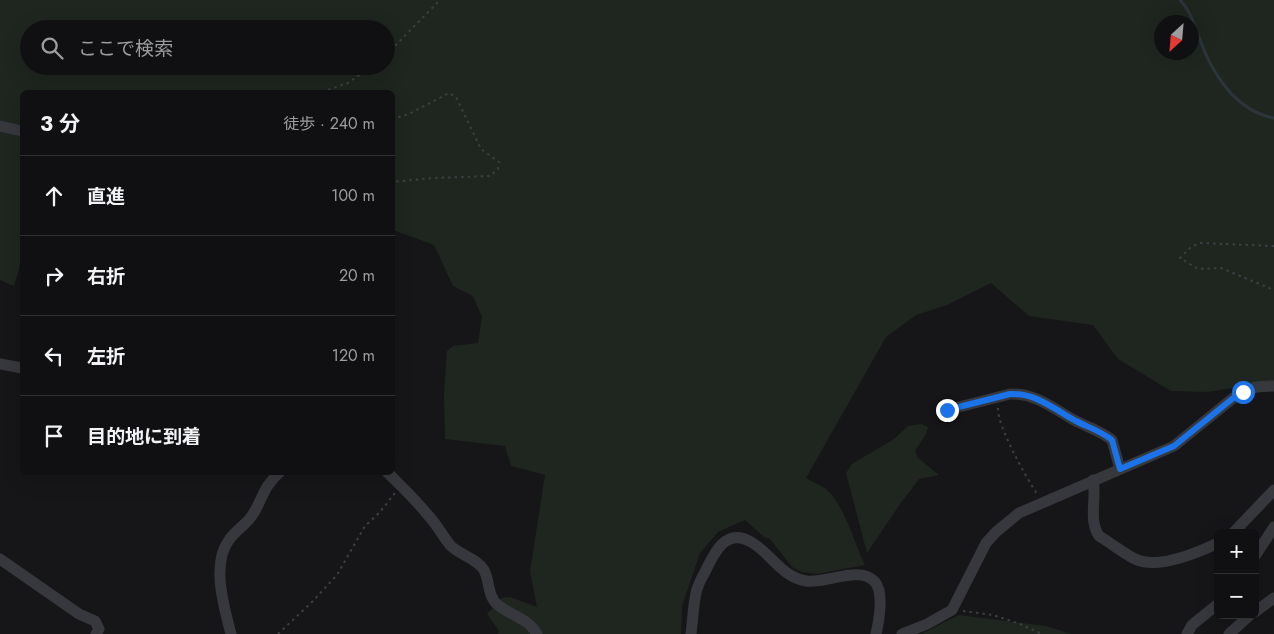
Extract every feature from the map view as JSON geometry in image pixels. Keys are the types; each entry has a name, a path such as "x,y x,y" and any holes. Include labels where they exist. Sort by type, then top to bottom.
{"street":[{"path":"0,126 20,131"},
{"path":"0,364 20,368"},
{"path":"902,634 927,624 952,610 986,543 1019,513 1174,446 1243,392 1256,387 1274,386"},
{"path":"947,410 1000,395 1021,393 1031,396 1108,436 1115,446 1120,469"},
{"path":"232,634 219,573 221,554 228,540 254,513 269,482 277,475"},
{"path":"390,475 428,514 450,544 479,564 484,570 492,598 498,605 527,622 534,628 537,634"},
{"path":"1092,480 1095,488 1095,531 1099,536 1136,559 1153,563 1164,562 1203,550 1214,544"},
{"path":"1237,529 1274,490"},
{"path":"1259,550 1274,527"},
{"path":"691,634 697,588 714,552 728,540 737,538 752,542 788,575 798,579 808,582 861,575 870,578 877,584 880,594 880,617 876,634"},
{"path":"0,559 79,614 95,621 98,626 96,634"},
{"path":"1259,609 1274,598"},
{"path":"1187,634 1192,625 1214,607"},
{"path":"1229,634 1246,619"}],"path":[{"path":"395,46 440,0"},
{"path":"328,90 348,83 359,75"},
{"path":"395,118 409,114 449,93 456,97 481,149 499,162 498,169 490,176 395,182"},
{"path":"1274,246 1200,242 1191,247 1180,258 1198,269 1220,268 1274,290"},
{"path":"1000,395 998,411 1004,429 1022,469 1042,502"},
{"path":"278,634 337,575 365,526 380,512 401,486"},
{"path":"952,610 993,615 1042,634"}],"shaded area":[{"path":"0,0 1274,0 1274,381 1208,392 1171,391 1118,359 1093,325 1029,316 991,283 947,305 916,315 886,337 806,478 825,488 839,505 865,565 817,574 802,572 792,567 770,539 764,537 745,520 718,532 700,553 682,606 681,634 498,634 499,631 487,614 502,598 510,597 537,607 530,571 545,475 511,466 505,446 445,439 444,394 447,351 453,346 478,343 482,317 473,296 453,286 434,245 395,231 395,90 20,90 20,265 14,286 0,280"},
{"path":"921,424 928,427 926,434 915,451 918,458 939,475 919,479 867,553 846,473 852,464 894,439 908,426"},
{"path":"959,615 1046,626 1072,634 921,634"}],"waterway":[{"path":"1180,0 1191,17 1210,63 1226,88 1236,99 1248,107 1260,114 1274,118"}],"route":[{"path":"947,410 1000,395 1021,393 1031,396 1108,436 1115,446 1120,469 1174,446 1243,392"}]}
